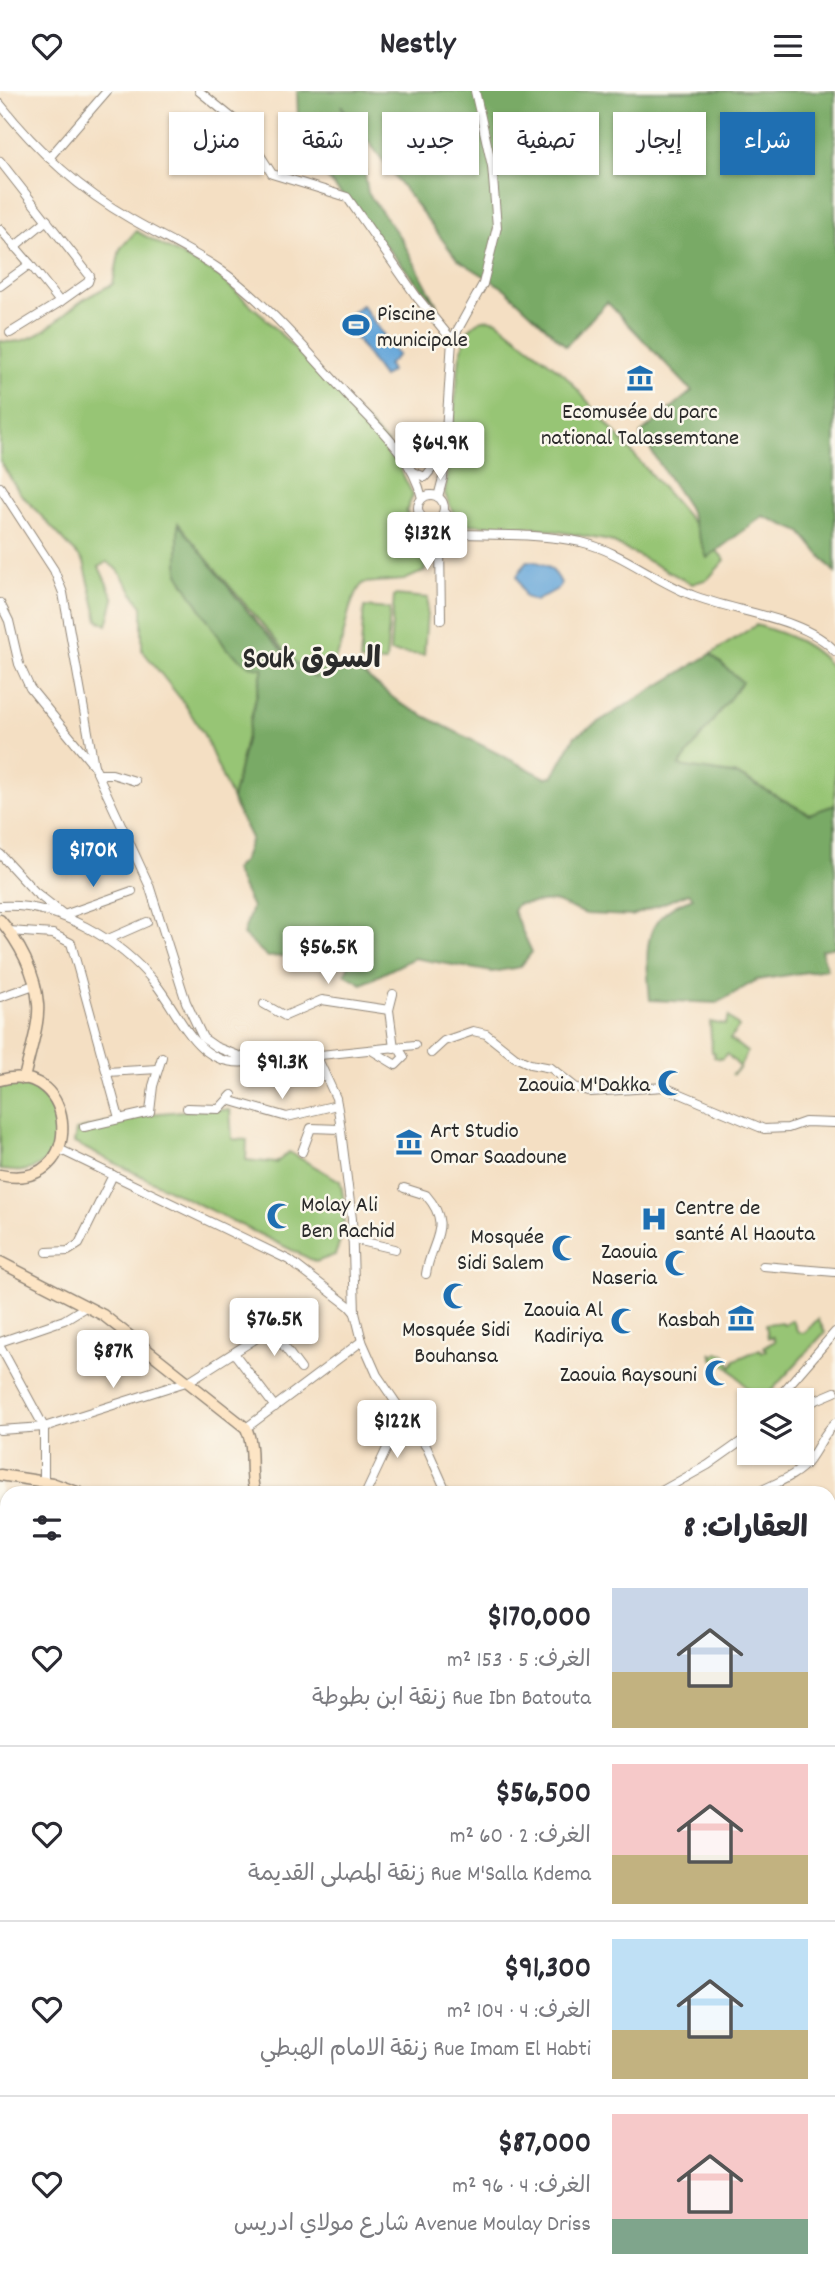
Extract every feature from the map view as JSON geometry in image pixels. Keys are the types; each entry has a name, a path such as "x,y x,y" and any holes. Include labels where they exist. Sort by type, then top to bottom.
{"street":[{"path":"199,91 241,125 272,174 347,197 416,296 452,339"},
{"path":"438,497 442,490 452,339 483,284 497,227 492,166 475,91"},
{"path":"49,158 102,93"},
{"path":"0,104 49,158 96,198 197,254 251,295 385,435 412,471 422,498 418,513 432,521 440,544 441,620"},
{"path":"0,161 90,276 88,282 60,302 10,333"},
{"path":"14,247 47,220"},
{"path":"0,229 60,302"},
{"path":"0,286 30,264"},
{"path":"412,471 425,477 445,453"},
{"path":"0,487 54,569 63,593 94,766"},
{"path":"422,498 438,497"},
{"path":"438,497 444,511 464,534"},
{"path":"432,521 444,511"},
{"path":"440,544 448,535 464,534 557,538 598,547 618,554 690,594 786,623 814,635 835,651"},
{"path":"0,603 9,621 19,664 30,688 100,774 149,885 186,1002 198,1031 209,1044 251,1062"},
{"path":"100,774 112,774 135,781"},
{"path":"0,854 35,892 66,917 106,940 155,983 197,1044 227,1060 251,1062 317,1057 415,1045"},
{"path":"0,906 17,906 66,917 132,891"},
{"path":"0,920 21,949 34,985 38,1009 24,1079"},
{"path":"106,940 147,922"},
{"path":"9,931 53,935 71,943 119,1118"},
{"path":"0,997 34,985"},
{"path":"373,1051 396,1065 404,1057 396,1048 389,1010 393,994"},
{"path":"264,1004 285,1016 322,1000 389,1010"},
{"path":"431,1053 444,1041 473,1031 486,1034 515,1057 551,1068 575,1087 591,1092 664,1087 764,1129 788,1128 805,1122 835,1123"},
{"path":"84,1127 150,1112 162,1057"},
{"path":"317,1057 337,1105 352,1239 355,1313 362,1341 377,1375 427,1448 444,1486"},
{"path":"107,1072 158,1069"},
{"path":"0,1080 24,1079 43,1087 57,1102 63,1121 59,1149 48,1163 31,1174 0,1175"},
{"path":"187,1108 219,1109 230,1097 287,1117 337,1105"},
{"path":"302,1153 311,1128 340,1129"},
{"path":"59,1149 289,1260 355,1313"},
{"path":"47,1252 68,1251 79,1244 113,1175"},
{"path":"404,1188 426,1195 438,1211 441,1225 426,1274"},
{"path":"352,1239 395,1249"},
{"path":"0,1262 88,1306 132,1335 246,1428 250,1437 253,1486"},
{"path":"763,1266 835,1272"},
{"path":"0,1430 44,1427 189,1381 271,1329 298,1304"},
{"path":"44,1482 44,1427 0,1344 64,1320 88,1306"},
{"path":"271,1329 301,1369"},
{"path":"786,1388 835,1332"},
{"path":"246,1428 362,1341"},
{"path":"234,1353 275,1407"},
{"path":"814,1401 835,1392"},
{"path":"369,1486 403,1414"},
{"path":"769,1486 809,1461 818,1441 835,1423"},
{"path":"670,1486 737,1444"},
{"path":"0,1475 57,1486"}],"green space":[{"path":"297,91 835,91 835,573 801,532 763,516 707,558 688,507 640,434 692,391 607,302 566,346 505,289 457,259 394,175 479,175 479,112 382,112 382,159 368,141 368,112 346,112 341,105 344,112 298,112"},
{"path":"325,175 365,175 368,193 402,240 438,307"},
{"path":"136,231 216,274 262,315 387,443 413,495 406,512 416,525 423,546 425,571 404,580 363,583 350,609 336,658 316,679 300,669 178,525 179,574 248,665 263,667 232,800 204,735 184,703 142,650 142,607 118,570 107,562 99,567 114,599 107,625 98,620 84,562 19,492 0,461 0,341 13,342 35,336 83,300 113,284 120,249"},
{"path":"479,321 497,321 565,375 725,560 708,579 692,584 610,541 534,527 458,524 445,494 460,356 467,331"},
{"path":"178,523 261,627 297,664 315,678 332,664 362,673 401,704 546,778 553,776 575,736 711,654 742,682 679,766 738,775 809,814 835,805 835,947 821,950 827,969 757,980 717,1003 650,1000 647,966 650,937 663,915 693,898 689,893 632,916 586,914 554,901 517,904 513,911 532,952 520,967 492,972 414,958 362,984 345,974 350,962 324,948 312,954 268,957 243,935 252,907 234,870 243,861 251,838 232,800 263,668 249,666 226,648 178,574"},
{"path":"394,595 428,598 424,655 390,652"},
{"path":"364,607 390,609 386,662 360,661"},
{"path":"756,625 800,642 819,655 835,672 835,805 809,814 738,775 679,766 741,683 711,654"},
{"path":"729,1017 739,1027 730,1039 747,1052 740,1067 727,1054 721,1059 714,1057 715,1053 712,1052 710,1022 725,1025"},
{"path":"16,1083 33,1089 46,1099 58,1128 56,1143 50,1156 39,1166 22,1171 0,1170 0,1085"},
{"path":"205,1109 230,1110 232,1139 247,1140 246,1160 276,1163 289,1152 340,1181 344,1218 335,1255 316,1262 74,1143 76,1130 149,1114"},
{"path":"818,1319 825,1332 774,1388 747,1388 732,1371 713,1359 711,1353 714,1356 717,1353 724,1354 732,1367 735,1360 760,1349 762,1352 766,1350 764,1347 775,1341 773,1337 768,1338 766,1324 782,1322 784,1325 792,1320 798,1332 804,1333"}],"water":[{"path":"362,305 398,355 388,365 391,371 383,377 345,323 347,316"},
{"path":"527,561 538,562 551,569 561,583 559,588 536,601 525,597 517,576"}],"place":[{"name":"Piscine municipale","path":"356,325"},
{"name":"Ecomusée du parc national Talassemtane","path":"640,378"},
{"name":"Zaouia M'Dakka","path":"671,1083"},
{"name":"Art Studio Omar Saadoune","path":"409,1142"},
{"name":"Molay Ali Ben Rachid","path":"280,1216"},
{"name":"Centre de santé Al Haouta","path":"654,1219"},
{"name":"Mosquée Sidi Salem","path":"565,1248"},
{"name":"Zaouia Naseria","path":"678,1263"},
{"name":"Mosquée Sidi Bouhansa","path":"456,1296"},
{"name":"Kasbah","path":"741,1318"},
{"name":"Zaouia Al Kadiriya","path":"624,1321"},
{"name":"Zaouia Raysouni","path":"718,1373"}],"district":[{"name":"Souk السوق","path":"312,657"}]}
